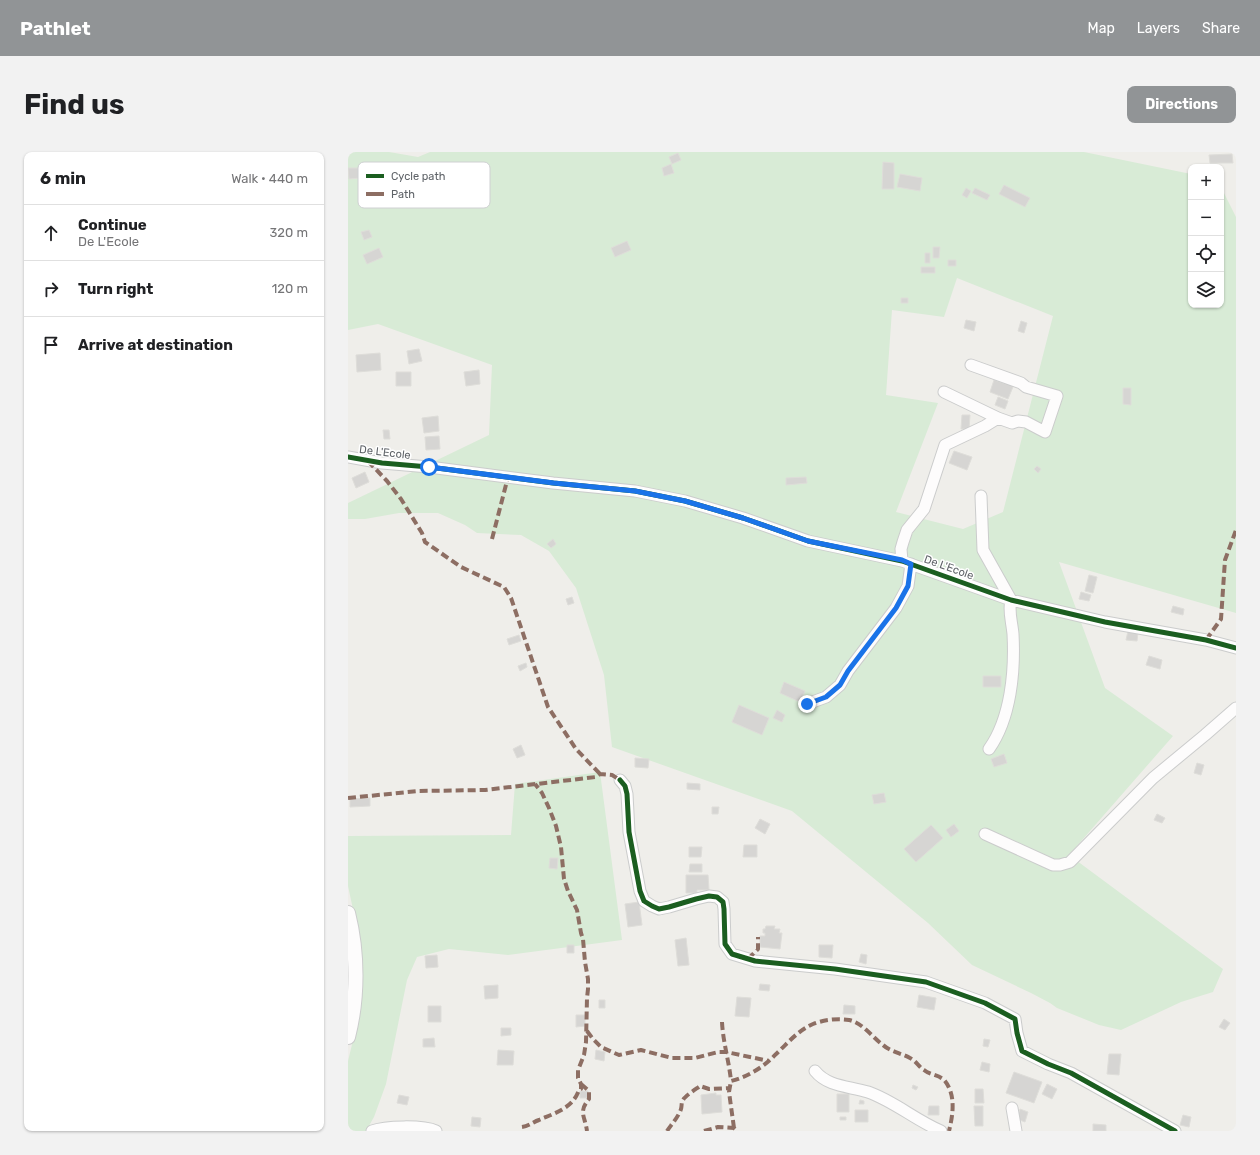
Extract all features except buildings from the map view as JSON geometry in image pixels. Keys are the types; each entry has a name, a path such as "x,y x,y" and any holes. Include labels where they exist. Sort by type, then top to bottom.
{"street":[{"path":"944,392 998,418 1012,423 1018,421 1026,422 1045,432 1058,396 1026,387 1020,383 971,365"},
{"path":"807,704 826,697 840,685 848,671 896,608 908,586 906,562 901,549 908,530 924,509 945,445 985,426 998,418"},
{"name":"De L'Ecole","path":"348,457 382,463 635,491 685,501 743,518 808,541 906,562 1011,600 1105,622 1206,640 1236,648"},
{"path":"981,496 983,550 985,557 1011,600 1010,609 1013,635 1012,685 1007,707 995,741 988,749"},
{"path":"985,834 1052,865 1060,865 1070,862 1153,778 1236,708"},
{"path":"620,780 625,786 627,794 629,832 640,891 644,901 659,909 709,896 717,897 723,902 725,944 732,954 755,961 835,969 926,982 985,1003 1015,1019 1017,1034 1022,1051 1048,1064 1071,1073 1175,1131"},
{"path":"348,913 355,961 355,989 353,1017 348,1037"},
{"path":"815,1071 824,1080 838,1086 868,1092 888,1100 926,1125 941,1131"},
{"path":"1012,1108 1016,1131"},
{"path":"372,1131 382,1128 412,1127 436,1131"}],"green space":[{"path":"348,152 389,152 418,157 430,152 1084,152 1188,173 1188,308 1224,308 1224,193 1236,217 1236,613 1059,562 1105,688 1173,736 1069,855 1223,969 1213,992 1181,1002 1121,1030 1099,1025 1057,1008 1031,993 972,965 928,923 792,811 612,747 604,675 576,588 549,551 521,535 477,533 465,525 438,513 399,513 365,519 348,519 348,503 489,435 492,365 378,324 348,330","holes":["957,278 1053,316 1003,512 963,529 896,512 938,403 886,395 892,310 944,317"]},
{"path":"600,772 622,940 508,955 449,949 417,957 407,980 386,1084 374,1117 366,1131 348,1131 348,1061 358,1020 362,980 357,928 348,886 348,836 511,835 515,784"}],"marked path":[{"path":"368,461 387,481 401,499 422,533 425,542 461,567 504,587 511,598 548,707 576,749 600,774"},
{"path":"492,539 508,477"},
{"path":"1206,640 1221,619 1225,560 1236,530"},
{"path":"348,798 419,791 485,790 596,777 600,774 612,775 620,780"},
{"path":"522,1127 563,1109 568,1106 576,1096 581,1089 581,1084 578,1078 578,1070 584,1055 586,1042 588,979 583,939 577,910 564,879 561,847 556,826 542,793 535,784"},
{"path":"748,959 758,949 758,937"},
{"path":"734,1128 729,1092 731,1081 743,1077 760,1067 807,1027 821,1021 840,1019 849,1020 859,1024 886,1047 910,1058 926,1072 940,1077 945,1081 951,1092 953,1105 949,1131"},
{"path":"722,1022 731,1081"},
{"path":"587,1031 601,1047 619,1055 641,1050 672,1058 695,1058 718,1052 726,1052 769,1061"},
{"path":"581,1084 589,1091 589,1099 583,1111 587,1131"},
{"path":"667,1131 679,1115 684,1098 700,1086 709,1089 730,1088"},
{"path":"704,1131 718,1127 734,1128 737,1131"}],"cycle path":[{"path":"348,457 382,463 635,491 685,501 743,518 808,541 902,561 1011,600 1105,622 1206,640 1236,648"},
{"path":"620,780 625,786 627,794 629,832 640,891 644,901 659,909 709,896 717,897 723,902 725,944 732,954 755,961 835,969 926,982 985,1003 1015,1019 1022,1051 1048,1064 1071,1073 1175,1131"}],"route":[{"path":"429,467 554,483 635,491 685,501 743,518 808,541 902,560 911,564 908,586 896,608 848,671 840,685 826,697 807,704"}]}
